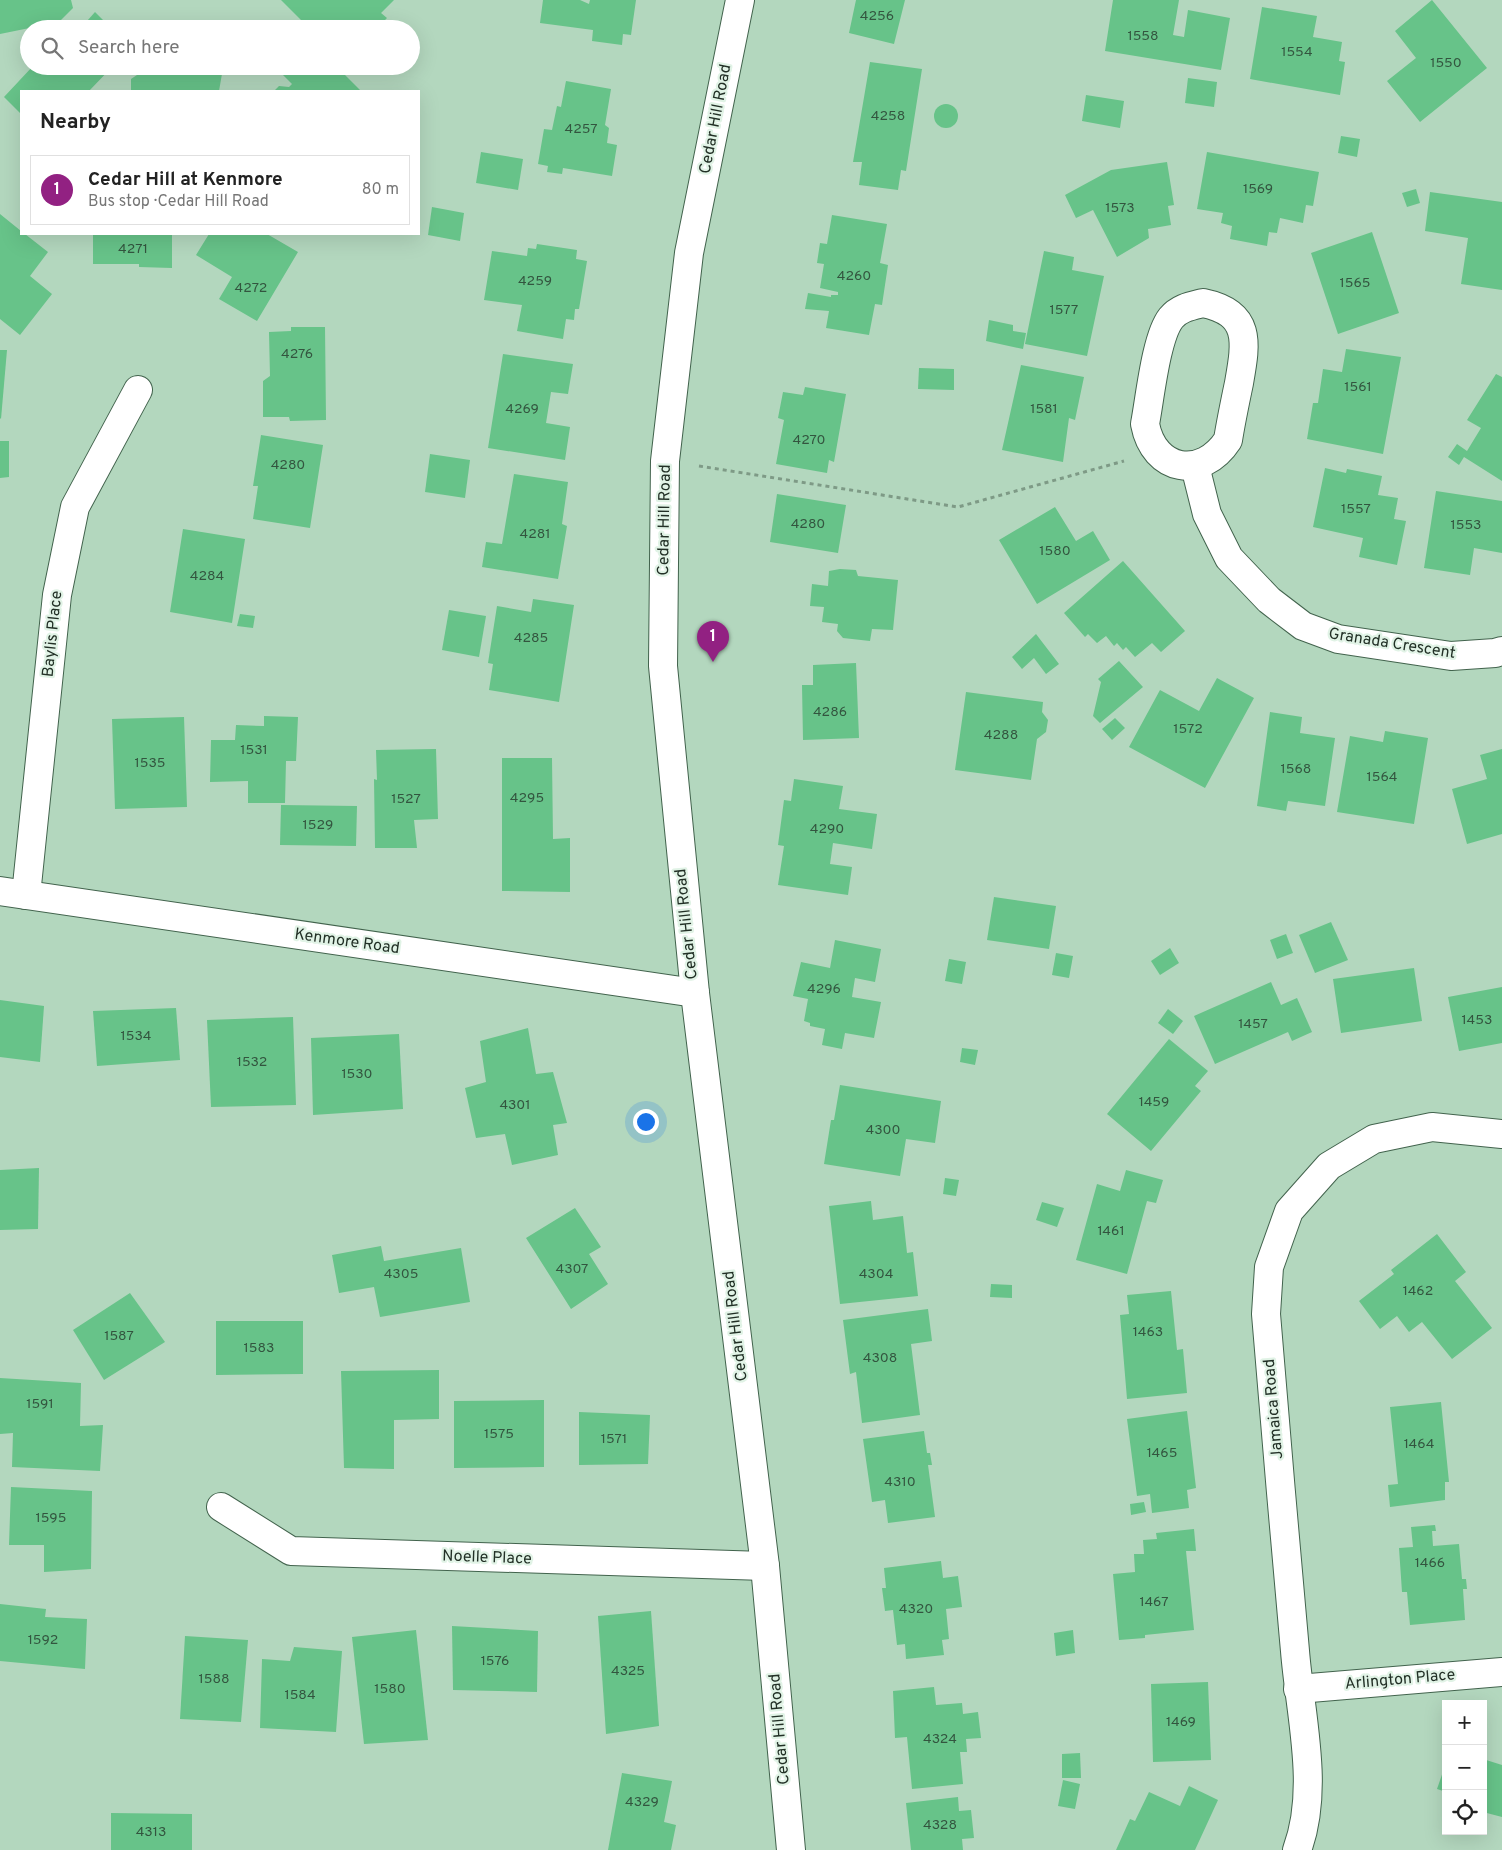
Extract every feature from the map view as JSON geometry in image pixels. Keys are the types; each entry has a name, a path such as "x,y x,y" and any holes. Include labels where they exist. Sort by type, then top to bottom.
{"street":[{"name":"Cedar Hill Road","path":"740,0 689,254 665,461 663,666 695,992 765,1566 791,1850"},
{"path":"1203,303 1219,306 1233,316 1242,330 1246,347 1228,440 1220,452 1208,461 1194,466 1180,465 1166,460 1155,451 1148,438 1146,424 1163,330 1172,316 1186,307 1203,303"},
{"name":"Baylis Place","path":"26,895 57,595 75,506 138,390"},
{"name":"Granada Crescent","path":"1194,466 1207,514 1229,558 1269,600 1303,626 1338,639 1451,656 1495,654 1502,651"},
{"name":"Kenmore Road","path":"0,891 695,992"},
{"name":"Jamaica Road","path":"1297,1850 1304,1832 1310,1789 1298,1689 1266,1314 1269,1267 1289,1211 1328,1166 1374,1139 1432,1127 1502,1134"},
{"name":"Noelle Place","path":"221,1507 291,1551 765,1566"},
{"name":"Arlington Place","path":"1298,1689 1502,1672"}],"path":[{"path":"665,461 958,507 1155,451"}],"building":[{"path":"0,0 71,0 73,8 61,20 20,20 20,30 0,34"},
{"path":"281,0 394,0 381,13 387,18 385,20 301,20"},
{"path":"543,0 580,0 589,4 590,0 636,0 631,35 623,34 622,45 592,41 593,30 540,23"},
{"path":"856,0 905,0 894,44 849,33"},
{"path":"1113,0 1179,0 1173,35 1184,37 1188,10 1230,18 1221,70 1105,51"},
{"path":"1432,0 1487,68 1420,122 1387,81 1416,58 1395,31"},
{"path":"1262,7 1317,16 1313,37 1342,42 1339,61 1345,62 1340,95 1250,79"},
{"path":"95,12 103,20 88,20"},
{"path":"870,62 922,69 906,171 901,170 898,190 859,185 862,162 853,162"},
{"path":"25,75 104,75 90,90 20,90 20,113 4,97"},
{"path":"137,75 222,75 219,90 131,90 131,79"},
{"path":"283,75 345,75 360,90 275,90 279,86 289,87 292,84"},
{"path":"1188,78 1217,82 1214,107 1185,103"},
{"path":"566,81 611,89 605,125 609,128 607,143 617,145 612,176 563,168 562,174 547,172 548,166 538,164 544,129 552,130 557,106 561,107"},
{"path":"1086,95 1124,101 1120,128 1082,121"},
{"path":"946,104 955,107 958,116 955,125 946,128 937,125 934,116 937,107"},
{"path":"1341,136 1360,139 1357,157 1338,153"},
{"path":"481,152 523,159 518,190 476,183"},
{"path":"1207,152 1319,172 1313,206 1306,205 1303,223 1280,218 1277,233 1269,232 1267,246 1230,239 1232,226 1221,223 1223,213 1197,209"},
{"path":"1167,162 1174,205 1168,206 1171,225 1148,229 1149,238 1117,257 1093,210 1076,218 1065,195 1111,170"},
{"path":"1416,189 1420,203 1407,207 1402,193"},
{"path":"1430,192 1502,202 1502,290 1461,284 1468,238 1425,231"},
{"path":"432,207 464,213 460,241 428,235"},
{"path":"0,214 20,230 20,235 26,235 48,252 30,276 52,294 20,335 0,319"},
{"path":"832,215 887,224 880,263 888,265 882,305 875,304 869,335 826,328 829,311 805,309 808,293 831,297 831,295 838,295 838,292 820,288 824,264 817,263 820,243 827,244"},
{"path":"1372,232 1399,313 1338,334 1311,253"},
{"path":"93,235 172,235 172,268 139,267 139,264 93,264"},
{"path":"208,235 269,235 298,252 257,321 219,299 232,277 196,255"},
{"path":"537,244 577,250 576,259 587,261 579,309 575,309 574,320 566,319 563,339 517,331 522,305 484,300 492,251 527,256 528,248 536,249"},
{"path":"1044,251 1074,257 1072,270 1104,276 1087,356 1025,344"},
{"path":"989,320 1013,325 1013,331 1026,333 1023,349 986,341"},
{"path":"291,327 325,327 326,420 290,421 289,417 263,417 263,381 270,376 269,332 291,331"},
{"path":"1346,349 1401,357 1383,454 1307,439 1313,403 1318,403 1323,369 1342,372"},
{"path":"0,350 7,350 1,419 0,418"},
{"path":"503,354 573,364 568,394 551,392 546,423 570,427 565,460 488,448"},
{"path":"1021,365 1084,377 1075,420 1069,418 1063,462 1002,450"},
{"path":"919,368 954,369 954,390 918,389"},
{"path":"1496,374 1502,377 1502,481 1464,457 1459,465 1448,457 1457,444 1467,451 1481,428 1467,420"},
{"path":"805,387 846,394 834,462 829,460 827,473 776,464 784,420 778,418 783,392 803,395"},
{"path":"261,435 323,445 310,528 253,519 258,486 253,486"},
{"path":"0,441 9,441 9,477 0,478"},
{"path":"430,454 470,460 465,498 425,492"},
{"path":"1325,468 1346,473 1347,469 1382,476 1378,495 1398,498 1394,519 1406,521 1397,565 1359,557 1363,538 1313,527"},
{"path":"514,474 568,482 562,524 567,526 558,579 482,567 486,542 502,544"},
{"path":"1436,491 1502,501 1502,553 1474,548 1470,575 1424,568"},
{"path":"777,494 846,505 838,553 770,542"},
{"path":"1055,507 1076,541 1093,531 1110,560 1037,604 999,540"},
{"path":"183,529 245,539 232,623 170,612"},
{"path":"1123,561 1185,631 1161,652 1152,643 1135,657 1126,647 1123,650 1117,643 1114,646 1106,636 1097,643 1088,634 1085,637 1064,613"},
{"path":"840,569 856,570 858,576 898,580 893,630 872,629 870,641 843,638 837,631 838,624 822,622 824,607 810,606 812,584 828,586 829,571"},
{"path":"533,599 574,605 559,702 489,690 493,664 488,663 497,606 531,612"},
{"path":"449,610 486,616 479,657 442,650"},
{"path":"240,614 255,616 253,628 237,626"},
{"path":"1036,634 1059,664 1046,674 1034,658 1022,669 1012,657"},
{"path":"1119,661 1143,687 1100,723 1093,716 1101,682 1098,679"},
{"path":"856,663 859,738 803,740 802,685 813,685 813,665"},
{"path":"1217,678 1254,698 1205,788 1129,747 1160,690 1199,711"},
{"path":"966,692 1043,702 1042,712 1048,720 1046,732 1037,739 1031,780 955,770"},
{"path":"1270,712 1302,717 1300,733 1335,738 1325,806 1288,801 1286,811 1257,806"},
{"path":"264,716 298,717 296,761 286,761 285,803 248,803 248,781 210,782 211,740 235,740 236,725 264,726"},
{"path":"184,717 187,807 115,809 112,719"},
{"path":"1115,718 1125,728 1112,740 1102,729"},
{"path":"1385,731 1428,738 1414,824 1337,812 1350,736 1383,742"},
{"path":"436,749 438,819 414,820 417,848 375,848 374,779 377,780 376,750"},
{"path":"1502,749 1502,834 1467,844 1452,789 1487,779 1480,755"},
{"path":"502,758 552,758 553,839 570,838 570,892 502,891"},
{"path":"794,779 843,786 839,809 877,814 872,849 833,843 830,864 852,867 848,895 778,885 784,846 778,845 784,800 791,801"},
{"path":"281,805 357,806 356,846 280,845"},
{"path":"994,897 1056,906 1049,949 987,940"},
{"path":"1331,922 1348,960 1315,973 1299,935"},
{"path":"1286,934 1293,953 1277,959 1270,940"},
{"path":"835,940 881,949 875,982 855,978 852,997 881,1002 874,1038 845,1033 842,1049 822,1045 825,1029 810,1026 810,1023 804,1021 808,999 793,996 801,962 830,968"},
{"path":"1170,948 1179,963 1160,975 1151,961"},
{"path":"1056,953 1073,956 1069,978 1052,975"},
{"path":"949,959 966,962 962,984 945,981"},
{"path":"1414,968 1422,1021 1341,1033 1333,979"},
{"path":"1271,982 1281,1005 1297,998 1312,1032 1292,1041 1288,1032 1215,1064 1194,1016"},
{"path":"1502,987 1502,1043 1459,1051 1448,997"},
{"path":"0,1000 44,1006 40,1062 0,1057"},
{"path":"176,1008 180,1060 97,1066 93,1011"},
{"path":"1168,1009 1183,1021 1173,1034 1158,1023"},
{"path":"293,1017 296,1105 211,1107 207,1020"},
{"path":"528,1028 536,1074 553,1072 567,1123 553,1125 558,1155 512,1165 505,1134 476,1138 465,1088 486,1082 480,1041"},
{"path":"399,1034 403,1109 313,1115 311,1038"},
{"path":"1169,1039 1208,1071 1195,1086 1201,1091 1151,1151 1107,1114"},
{"path":"962,1048 978,1050 975,1065 960,1062"},
{"path":"840,1085 941,1101 935,1143 906,1139 900,1176 824,1164 831,1120 834,1120"},
{"path":"39,1168 38,1229 0,1230 0,1170"},
{"path":"1126,1170 1163,1180 1156,1203 1147,1201 1127,1274 1076,1260 1097,1184 1120,1191"},
{"path":"945,1178 959,1180 956,1196 943,1194"},
{"path":"871,1201 873,1220 903,1216 907,1253 913,1252 918,1296 840,1304 829,1206"},
{"path":"1042,1202 1064,1208 1057,1227 1036,1220"},
{"path":"575,1208 601,1247 589,1254 608,1284 571,1309 526,1238"},
{"path":"1437,1234 1466,1272 1455,1281 1492,1328 1452,1359 1422,1322 1409,1332 1397,1316 1380,1329 1359,1301 1394,1274 1391,1270"},
{"path":"381,1246 384,1261 461,1248 470,1302 380,1317 374,1287 339,1293 332,1255"},
{"path":"991,1284 1012,1285 1012,1298 990,1297"},
{"path":"1171,1291 1177,1350 1183,1349 1187,1393 1127,1399 1120,1315 1129,1314 1127,1295"},
{"path":"130,1293 165,1342 104,1380 73,1330"},
{"path":"928,1309 932,1341 911,1344 920,1415 862,1423 856,1372 850,1374 843,1320"},
{"path":"216,1321 303,1321 303,1374 216,1375"},
{"path":"439,1370 439,1419 394,1420 394,1469 344,1468 341,1371"},
{"path":"0,1378 81,1383 80,1426 103,1425 100,1471 12,1467 13,1433 0,1434"},
{"path":"544,1400 544,1467 454,1468 454,1401"},
{"path":"1441,1402 1449,1482 1445,1482 1445,1500 1390,1507 1388,1485 1398,1484 1390,1407"},
{"path":"1187,1411 1196,1488 1187,1490 1189,1508 1152,1513 1150,1494 1137,1496 1127,1419"},
{"path":"579,1412 650,1415 648,1464 579,1465"},
{"path":"924,1431 927,1453 930,1453 932,1465 928,1465 935,1517 888,1523 885,1500 872,1502 863,1439"},
{"path":"11,1487 92,1491 91,1569 44,1572 44,1545 9,1545"},
{"path":"1144,1502 1146,1512 1131,1515 1130,1504"},
{"path":"1435,1525 1436,1531 1432,1531 1433,1546 1459,1544 1462,1579 1466,1579 1467,1589 1463,1589 1465,1620 1410,1625 1407,1592 1402,1592 1399,1548 1413,1547 1411,1527"},
{"path":"1194,1529 1196,1551 1186,1551 1194,1630 1145,1635 1145,1638 1119,1640 1113,1574 1135,1572 1134,1554 1144,1554 1143,1540 1157,1539 1156,1533"},
{"path":"941,1561 943,1578 958,1576 962,1607 946,1609 949,1639 942,1640 944,1655 906,1659 905,1644 897,1645 893,1610 885,1611 882,1588 886,1588 884,1568"},
{"path":"0,1604 46,1609 45,1617 87,1619 85,1669 0,1661"},
{"path":"651,1611 659,1726 606,1734 598,1616"},
{"path":"452,1626 538,1631 537,1692 453,1690"},
{"path":"416,1630 428,1740 364,1744 352,1637"},
{"path":"1073,1630 1075,1653 1056,1656 1054,1633"},
{"path":"185,1636 248,1640 241,1722 180,1719"},
{"path":"294,1647 342,1651 336,1732 260,1728 262,1659 290,1661"},
{"path":"1208,1682 1211,1760 1153,1762 1151,1684"},
{"path":"934,1687 936,1705 962,1703 963,1714 978,1712 981,1738 966,1739 967,1752 960,1752 963,1784 912,1789 907,1737 895,1738 893,1691"},
{"path":"1080,1753 1081,1778 1062,1778 1062,1754"},
{"path":"1487,1760 1502,1765 1502,1817 1487,1813"},
{"path":"622,1773 672,1781 664,1822 676,1825 671,1850 608,1850"},
{"path":"1442,1775 1442,1791 1437,1789"},
{"path":"1063,1780 1080,1784 1075,1809 1058,1806"},
{"path":"1189,1786 1218,1800 1195,1850 1116,1850 1130,1819 1135,1821 1149,1792 1180,1806"},
{"path":"958,1797 959,1811 971,1810 974,1838 962,1839 963,1850 911,1850 906,1803"},
{"path":"111,1813 192,1814 192,1850 111,1850"}],"place":[{"name":"Cedar Hill at Kenmore","path":"713,662"}]}
